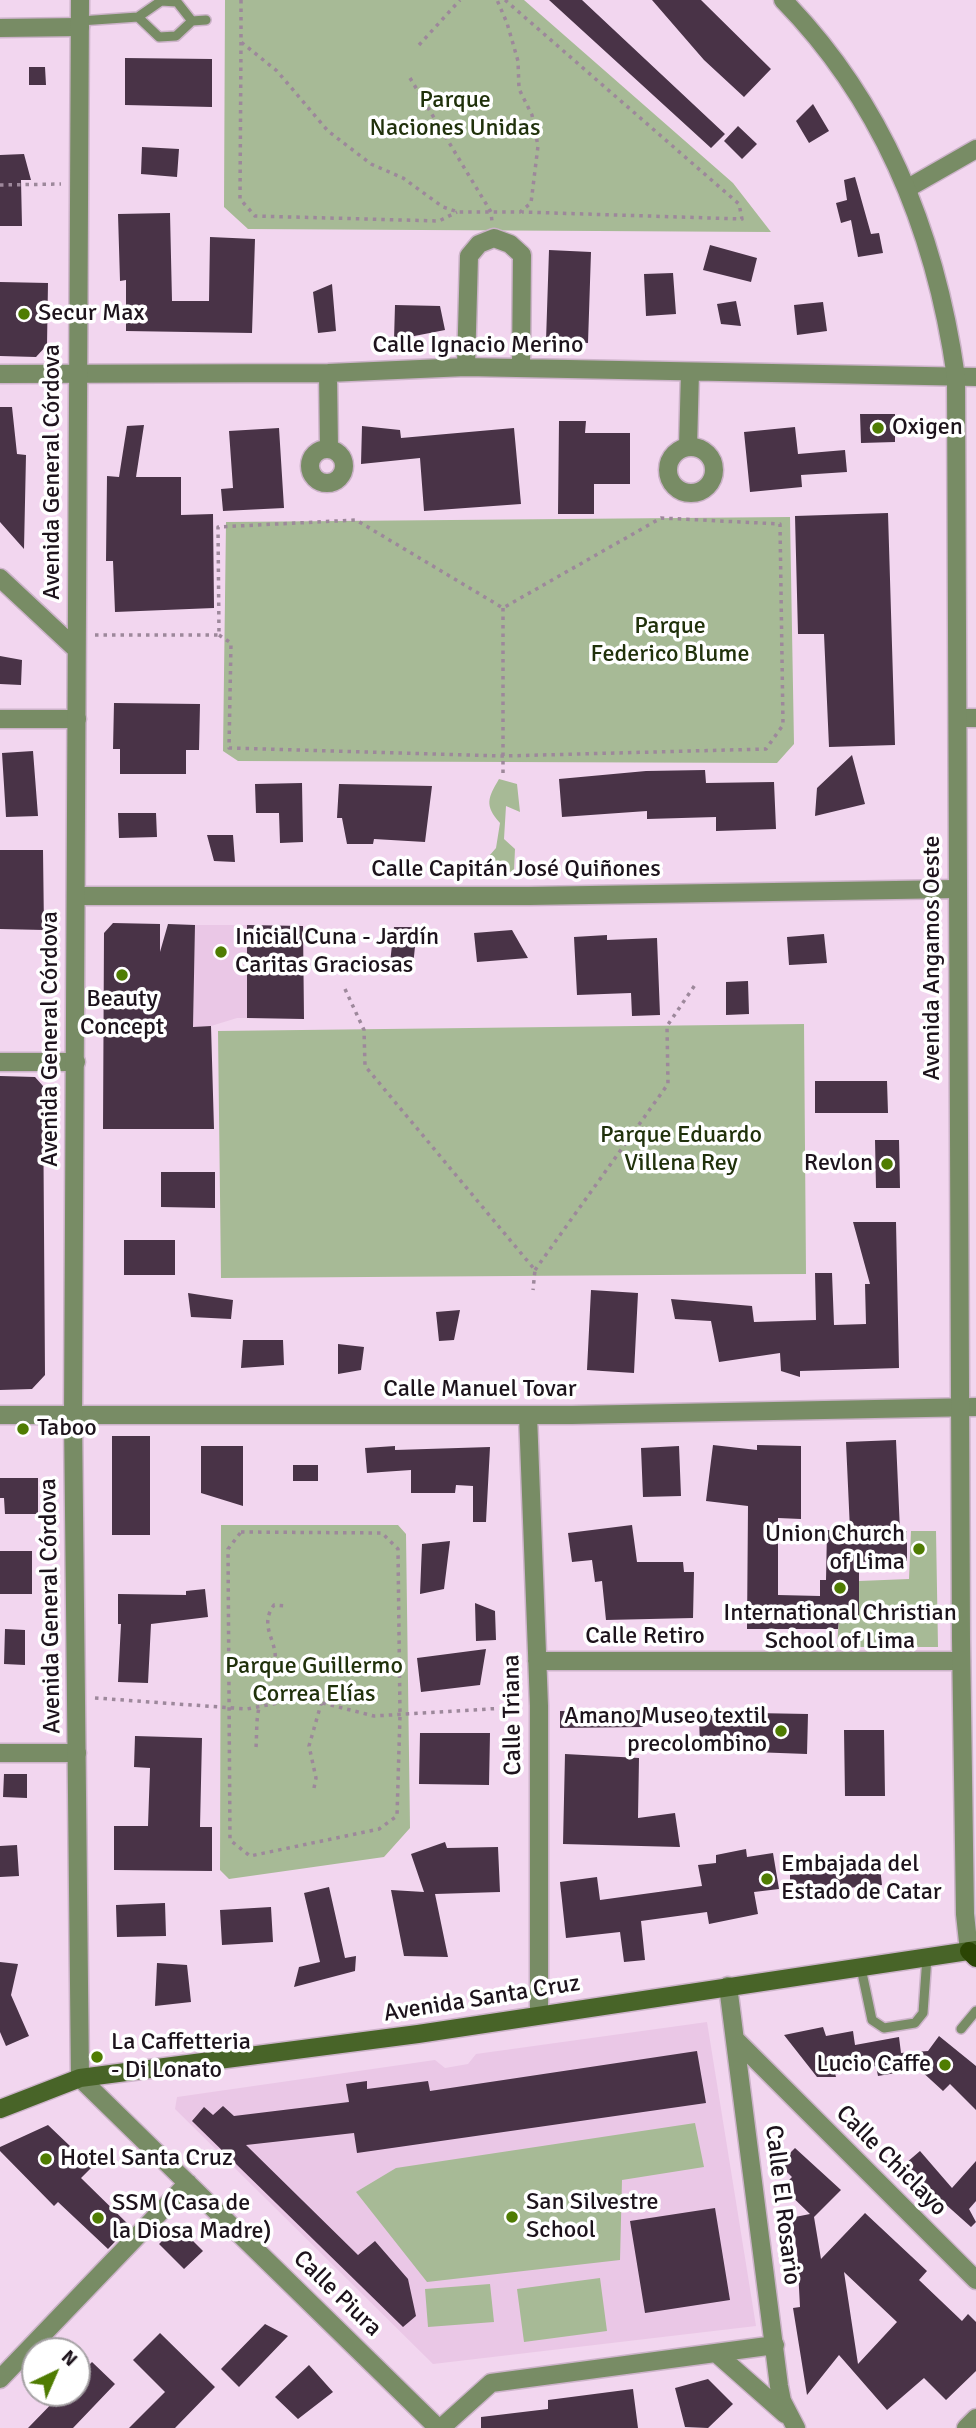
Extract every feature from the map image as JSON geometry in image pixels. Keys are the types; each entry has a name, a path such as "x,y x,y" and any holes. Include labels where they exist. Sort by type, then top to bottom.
{"main road":[{"name":"Avenida Santa Cruz","path":"0,2109 80,2078 418,2035 728,1986 927,1957 974,1953"}],"street":[{"name":"Avenida General Córdova","path":"80,0 74,1417 80,2078"},
{"name":"Avenida Angamos Oeste","path":"783,0 817,35 850,81 878,127 908,188 939,282 956,377 967,718 956,889 968,1407 968,1639 961,1661 965,1914 974,1953"},
{"path":"0,28 80,24"},
{"path":"908,188 976,149"},
{"path":"466,367 469,256 479,244 494,238 510,244 522,255 521,368"},
{"name":"Calle Ignacio Merino","path":"0,374 78,376 328,373 466,367 976,377"},
{"path":"328,373 329,449"},
{"path":"688,447 690,373"},
{"path":"0,578 76,642"},
{"path":"0,719 77,719"},
{"name":"Calle Capitán José Quiñones","path":"76,895 529,896 956,889"},
{"path":"0,1062 76,1062"},
{"name":"Calle Manuel Tovar","path":"0,1415 528,1415 968,1407"},
{"name":"Calle Triana","path":"528,1415 539,1706 539,2015"},
{"name":"Calle Retiro","path":"537,1661 961,1661"},
{"path":"0,1753 77,1753"},
{"name":"Calle El Rosario","path":"728,1986 782,2401 792,2422"},
{"name":"Calle Chiclayo","path":"737,2041 976,2280"},
{"path":"742,2080 753,2073 772,2076"},
{"name":"Calle Piura","path":"80,2078 440,2428"},
{"path":"0,2379 188,2183"},
{"path":"440,2428 491,2383 775,2344"},
{"path":"716,2353 792,2422"},
{"path":"966,2428 976,2418"}],"lane":[{"path":"80,24 138,18 161,1 177,2 192,21"},
{"path":"138,18 159,37 176,36 192,21 206,20"},
{"path":"861,1968 872,2020 884,2028 915,2022 923,2013 927,1957"},
{"path":"961,2029 976,2011"}],"path":[{"path":"241,0 240,199 255,216 439,221 458,212"},
{"path":"419,45 460,0"},
{"path":"497,0 507,23 517,61 519,89 532,115 538,146 539,160 531,203 520,212"},
{"path":"241,42 277,71 345,147 410,183 443,207 458,212 742,219 740,204 505,0"},
{"path":"410,78 491,212 494,238"},
{"path":"0,185 79,184"},
{"path":"76,642 219,635 231,643 229,748 504,756 766,749 783,725 780,524 661,518 503,608"},
{"path":"219,635 218,527 356,520 503,608"},
{"path":"503,608 503,773"},
{"path":"533,1290 535,1270 668,1084 667,1026 695,985"},
{"path":"345,989 364,1030 365,1066 535,1270"},
{"path":"241,1532 382,1533 398,1549 400,1714 397,1816 379,1829 250,1856 230,1840 226,1707 228,1549 241,1532"},
{"path":"256,1746 259,1706 265,1696 276,1659 266,1626 268,1613 274,1605 286,1606"},
{"path":"76,1696 226,1707 259,1706 303,1698 374,1716 539,1706"},
{"path":"314,1788 316,1777 309,1746 321,1704"}],"shaded area":[{"name":"Inicial Cuna - Jardín Caritas Graciosas","path":"195,925 247,925 247,1018 193,1027"},
{"name":"San Silvestre School","path":"707,2022 756,2326 433,2364 175,2109 177,2097 435,2060 445,2068 468,2064 476,2054"}],"green space":[{"name":"Parque Naciones Unidas","path":"225,0 524,0 733,183 771,232 248,229 224,207"},
{"name":"Parque Federico Blume","path":"790,517 794,744 777,763 238,761 223,751 226,522"},
{"path":"499,779 517,784 520,812 506,806 504,839 515,849 514,871 485,877 483,863 496,848 500,823 489,801"},
{"name":"Parque Eduardo Villena Rey","path":"804,1024 806,1274 221,1278 218,1031"},
{"name":"Parque Guillermo Correa Elías","path":"221,1525 398,1525 406,1534 410,1828 384,1857 229,1879 220,1870"},
{"path":"911,1531 936,1531 938,1647 837,1647 839,1617 859,1616 859,1581 909,1579"},
{"path":"695,2123 704,2167 622,2180 620,2260 427,2282 356,2192 396,2168"},
{"path":"600,2278 607,2331 524,2342 517,2289"},
{"path":"490,2284 494,2322 428,2327 425,2289"}],"building":[{"path":"549,0 582,0 725,134 711,148"},
{"path":"652,0 701,0 771,69 744,97 704,60"},
{"path":"125,58 212,59 212,107 125,105"},
{"path":"29,67 45,67 46,85 29,85"},
{"path":"813,104 829,131 809,143 796,121"},
{"path":"738,126 757,144 742,159 724,141"},
{"path":"142,147 179,149 177,177 141,174"},
{"path":"24,154 31,180 21,180 22,226 0,226 0,155"},
{"path":"855,177 871,234 879,233 883,253 858,257 851,220 841,223 836,203 847,200 844,180"},
{"path":"170,213 172,301 209,301 210,237 255,239 252,333 126,331 126,280 120,281 118,214"},
{"path":"710,245 757,258 751,282 703,270"},
{"path":"549,250 591,252 588,343 546,341"},
{"path":"673,273 676,314 646,316 644,274"},
{"name":"Secur Max","path":"0,282 48,283 47,345 36,357 0,356"},
{"path":"332,284 336,331 318,333 313,292"},
{"path":"736,301 741,326 721,324 717,304"},
{"path":"823,302 827,331 797,335 794,305"},
{"path":"395,305 440,306 445,330 394,340"},
{"path":"0,407 12,407 17,454 26,455 24,549 0,522"},
{"name":"Oxigen","path":"860,414 895,414 895,442 861,443"},
{"path":"559,421 586,421 585,433 630,433 630,484 594,484 594,514 558,514"},
{"path":"144,425 136,477 181,477 181,515 213,514 214,608 115,612 113,561 106,561 107,476 119,477 127,426"},
{"path":"362,426 400,430 401,438 514,428 521,504 424,511 420,458 361,464"},
{"path":"795,427 798,454 845,450 847,472 801,475 802,487 750,492 744,432"},
{"path":"279,428 284,508 223,511 221,489 233,488 229,431"},
{"path":"888,513 895,745 829,747 824,634 798,634 795,516"},
{"path":"0,656 22,660 21,685 0,684"},
{"path":"114,703 200,704 199,750 186,750 186,774 120,774 120,749 113,749"},
{"path":"33,751 38,816 6,817 2,753"},
{"path":"852,755 865,804 815,816 817,788"},
{"path":"705,770 706,783 774,782 776,829 716,831 716,817 647,819 647,811 562,817 559,779 646,771"},
{"path":"302,783 303,842 280,843 279,813 256,813 255,784"},
{"path":"339,784 432,786 425,842 374,839 373,844 347,844 342,818 337,818"},
{"path":"118,813 156,813 157,837 119,838"},
{"path":"207,835 233,835 235,862 214,861"},
{"path":"0,850 43,850 44,930 0,929"},
{"path":"113,923 160,924 160,952 168,924 195,925 193,1027 211,1026 214,1129 103,1129 104,933"},
{"path":"247,925 303,926 304,1019 247,1018"},
{"path":"394,927 417,927 413,966 390,963"},
{"path":"512,930 528,958 477,962 474,933"},
{"path":"824,934 827,963 789,965 787,937"},
{"path":"607,935 607,940 657,938 660,1015 632,1016 631,993 577,995 574,937"},
{"path":"748,981 749,1014 726,1015 726,982"},
{"path":"0,1076 35,1077 43,1086 45,1375 32,1389 0,1390"},
{"path":"815,1081 887,1081 888,1113 815,1113"},
{"name":"Revlon","path":"875,1140 899,1140 900,1188 876,1188"},
{"path":"161,1172 215,1172 215,1208 161,1207"},
{"path":"853,1222 896,1222 899,1368 800,1371 800,1377 781,1371 780,1353 719,1362 711,1321 675,1319 671,1299 752,1306 754,1322 816,1320 815,1273 832,1273 834,1325 866,1324 865,1284 870,1284"},
{"path":"124,1240 175,1240 175,1275 124,1275"},
{"path":"591,1290 638,1293 634,1373 587,1370"},
{"path":"188,1293 233,1300 231,1319 191,1317"},
{"path":"460,1310 454,1340 439,1341 436,1312"},
{"path":"243,1340 283,1340 284,1365 241,1368"},
{"path":"338,1344 364,1347 361,1370 338,1374"},
{"path":"112,1436 150,1436 150,1535 112,1535"},
{"path":"896,1440 900,1531 907,1531 907,1561 859,1562 859,1617 839,1617 838,1629 747,1629 748,1506 706,1501 713,1445 757,1450 757,1445 801,1446 801,1519 778,1518 778,1595 820,1596 820,1580 826,1580 827,1530 850,1530 846,1442"},
{"path":"201,1446 243,1446 243,1506 201,1493"},
{"path":"395,1446 395,1450 490,1447 486,1522 473,1522 473,1486 456,1485 455,1493 411,1493 411,1470 367,1473 365,1448"},
{"path":"679,1446 681,1496 643,1497 641,1448"},
{"path":"293,1465 318,1465 318,1481 293,1481"},
{"path":"0,1478 38,1478 38,1514 5,1514 4,1498 0,1498"},
{"path":"632,1525 637,1562 683,1562 684,1572 694,1572 693,1618 606,1620 602,1581 595,1582 592,1560 572,1562 568,1533"},
{"path":"450,1541 444,1589 420,1594 422,1544"},
{"path":"0,1551 32,1551 32,1594 0,1594"},
{"path":"205,1589 208,1617 151,1624 148,1683 118,1682 121,1624 118,1624 118,1594 186,1595 186,1591"},
{"path":"475,1603 495,1611 496,1640 476,1641"},
{"path":"5,1629 25,1630 25,1665 4,1664"},
{"path":"486,1649 480,1685 421,1692 417,1658"},
{"path":"647,1710 643,1727 560,1728 560,1711"},
{"path":"808,1714 807,1754 753,1752 753,1746 700,1747 699,1715"},
{"path":"844,1730 884,1730 885,1796 845,1796"},
{"path":"420,1733 490,1733 489,1785 419,1784"},
{"path":"135,1736 202,1738 200,1827 212,1827 212,1871 114,1870 114,1826 148,1826 150,1768 134,1767"},
{"path":"565,1754 639,1758 638,1818 675,1813 680,1847 563,1844"},
{"path":"4,1774 27,1774 27,1798 3,1797"},
{"path":"445,1842 447,1848 498,1847 500,1892 435,1894 448,1957 404,1956 391,1890 424,1892 411,1854"},
{"path":"17,1845 19,1876 0,1877 0,1846"},
{"path":"746,1849 747,1857 773,1853 779,1889 754,1892 758,1914 709,1924 707,1912 641,1921 645,1960 624,1962 620,1932 566,1938 560,1882 597,1877 600,1900 702,1886 698,1865 716,1863 716,1855"},
{"path":"880,1867 882,1885 790,1893 790,1875"},
{"path":"329,1887 345,1958 356,1956 355,1971 294,1987 299,1967 320,1962 304,1893"},
{"path":"165,1903 166,1936 117,1937 116,1905"},
{"path":"271,1907 273,1942 222,1945 220,1910"},
{"path":"0,1962 18,1964 11,1995 29,2036 6,2046 0,2032"},
{"path":"157,1963 187,1965 191,2002 155,2006"},
{"path":"823,2027 826,2036 853,2031 855,2045 899,2037 901,2053 928,2051 939,2036 976,2066 976,2110 950,2084 943,2091 919,2069 878,2076 876,2066 835,2073 836,2077 817,2077 784,2035"},
{"path":"697,2051 706,2103 357,2153 354,2133 246,2145 358,2255 375,2241 408,2279 416,2316 403,2327 192,2121 204,2107 213,2115 223,2106 234,2116 349,2102 346,2084 367,2081 367,2089 428,2081 430,2091"},
{"name":"Hotel Santa Cruz","path":"48,2125 92,2167 81,2178 130,2226 108,2249 58,2202 54,2206 0,2151 0,2147"},
{"path":"795,2148 841,2190 814,2217 821,2259 865,2213 927,2271 919,2280 962,2321 968,2314 976,2322 976,2371 946,2400 924,2378 887,2410 839,2355 807,2395 793,2308 800,2307 797,2250 790,2218 810,2214 782,2187 792,2177 779,2164","holes":["844,2272 897,2322 858,2364"]},
{"path":"920,2151 952,2188 976,2161 976,2201 969,2209 976,2222 971,2227 924,2185 906,2163"},
{"path":"715,2208 730,2300 645,2313 630,2221"},
{"path":"172,2231 183,2231 203,2251 184,2269 159,2244"},
{"path":"265,2324 288,2336 239,2387 221,2369"},
{"path":"160,2333 215,2387 175,2428 129,2428 165,2392 133,2360"},
{"path":"91,2363 115,2384 73,2428 28,2428 48,2407 91,2407"},
{"path":"309,2365 333,2392 298,2419 275,2397"},
{"path":"708,2379 733,2404 708,2428 685,2427 675,2388"},
{"path":"633,2389 638,2428 481,2428 481,2417 548,2409 548,2400"}],"place":[{"name":"Secur Max","path":"24,314"},
{"name":"Oxigen","path":"878,428"},
{"name":"Inicial Cuna - Jardín Caritas Graciosas","path":"221,952"},
{"name":"Beauty Concept","path":"122,975"},
{"name":"Revlon","path":"887,1164"},
{"name":"Taboo","path":"23,1429"},
{"name":"Union Church of Lima","path":"919,1549"},
{"name":"International Christian School of Lima","path":"840,1588"},
{"name":"Amano Museo textil precolombino","path":"781,1731"},
{"name":"Embajada del Estado de Catar","path":"767,1879"},
{"name":"La Caffetteria - Di Lonato","path":"97,2057"},
{"name":"Lucio Caffe","path":"945,2065"},
{"name":"Hotel Santa Cruz","path":"46,2159"},
{"name":"San Silvestre School","path":"512,2217"},
{"name":"SSM (Casa de la Diosa Madre)","path":"98,2218"}]}
